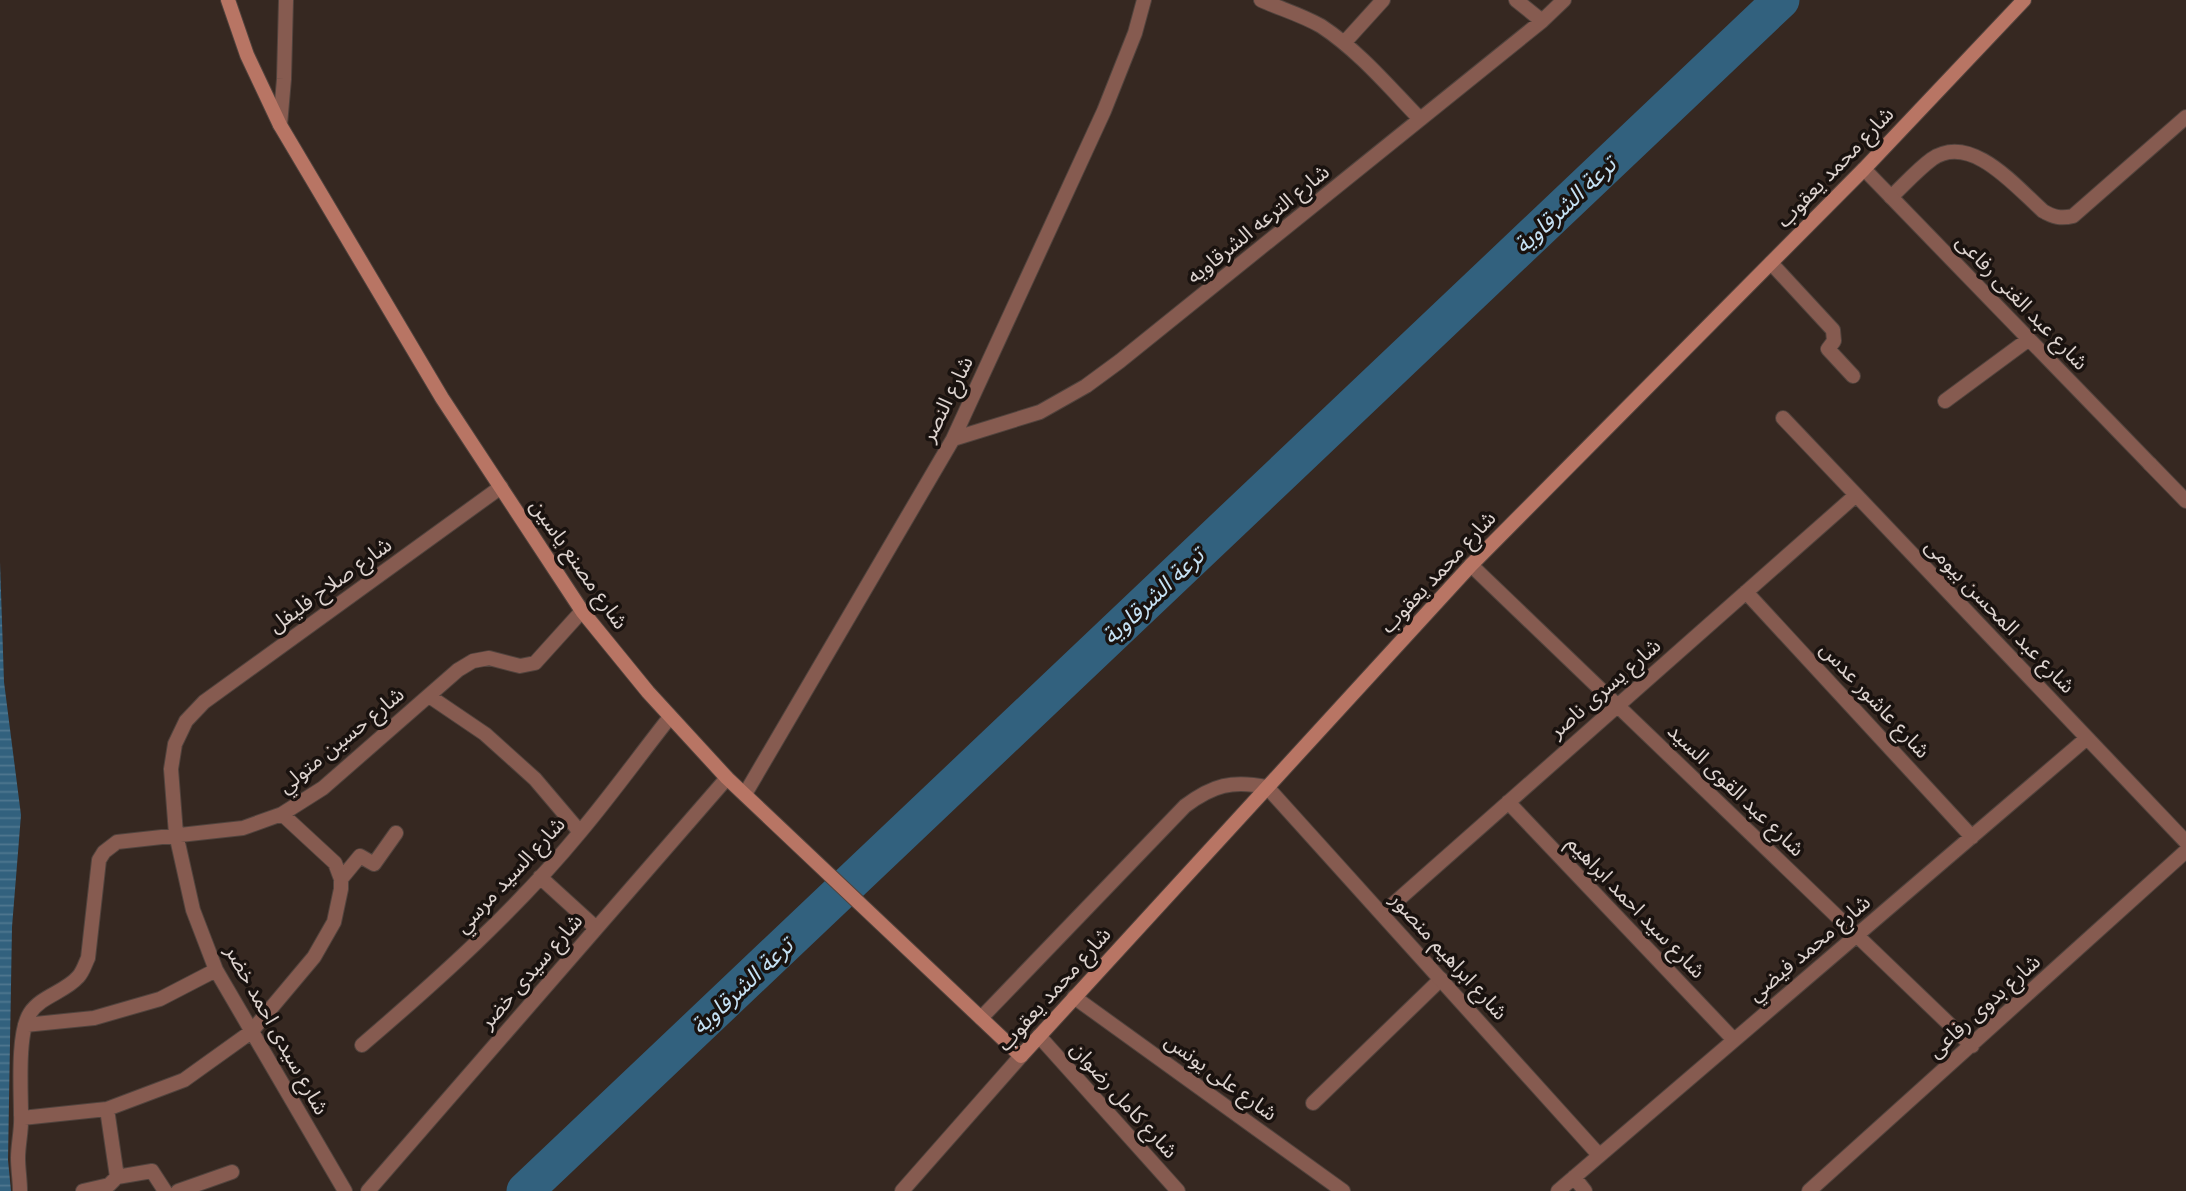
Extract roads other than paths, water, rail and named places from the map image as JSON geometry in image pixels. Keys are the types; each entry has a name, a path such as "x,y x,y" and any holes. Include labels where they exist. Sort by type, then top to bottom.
{"main road":[{"name":"شارع مصنع ياسين","path":"228,0 247,55 280,125 442,398 582,611 670,717 727,778 1021,1056"},
{"name":"شارع محمد يعقوب","path":"1021,1056 1471,565 1864,169 2024,0"}],"street":[{"path":"280,125 286,0"},
{"name":"شارع النصر","path":"745,794 954,439 1104,111 1135,33 1144,0"},
{"path":"1261,0 1278,3 1319,25 1344,43 1420,119"},
{"path":"1344,43 1383,0"},
{"path":"1516,0 1542,21"},
{"name":"شارع الترعه الشرقاويه","path":"954,439 1040,412 1086,386 1120,362 1542,21 1564,0"},
{"path":"1891,197 1933,159 1946,153 1961,152 1976,155 1989,163 2043,211 2063,218 2073,216 2186,117"},
{"name":"شارع عبد الغنى رفاعى","path":"1864,169 2186,501"},
{"path":"1770,263 1833,330 1834,341 1828,349 1853,376"},
{"path":"1945,401 2029,339"},
{"name":"شارع عبد المحسن بيومى","path":"1783,418 2186,842"},
{"name":"شارع صلاح فليفل","path":"186,720 204,702 501,487"},
{"name":"شارع يسرى ناصر","path":"1382,914 1856,495"},
{"name":"شارع عبد القوى السيد","path":"1471,565 1972,1046"},
{"name":"شارع عاشور عدس","path":"1746,592 1972,837"},
{"name":"شارع حسين متولي","path":"25,1025 36,1006 79,977 88,958 99,860 104,852 117,842 243,828 282,814 323,788 458,670 473,661 489,658 520,666 535,663 582,611"},
{"path":"429,696 485,734 535,779 580,832"},
{"name":"شارع السيد مرسي","path":"362,1045 484,936 540,877 580,832 670,717"},
{"name":"شارع سيدى احمد خضر","path":"186,720 175,744 171,769 176,834 193,910 216,970 345,1191"},
{"name":"شارع محمد فيضي","path":"1558,1191 2087,738"},
{"name":"شارع سيدى خضر","path":"368,1191 727,778"},
{"path":"981,1018 1185,806 1203,793 1223,785 1245,782 1267,786"},
{"name":"شارع ابراهيم منصور","path":"1267,786 1599,1155"},
{"name":"شارع سيد احمد ابراهيم","path":"1508,802 1734,1040"},
{"path":"22,1118 107,1109 184,1080 251,1032 313,957 325,938 334,922 341,879 335,863 282,814"},
{"path":"341,879 360,856 374,864 396,833"},
{"name":"شارع بدوى رفاعى","path":"1809,1191 2186,850"},
{"path":"540,877 596,928"},
{"path":"20,1191 20,1074 25,1025 94,1018 133,1007 160,999 216,970"},
{"path":"1313,1103 1441,979"},
{"name":"شارع على يونس","path":"1074,997 1343,1191"},
{"name":"شارع كامل رضوان","path":"1039,1036 1178,1191"},
{"name":"شارع محمد يعقوب","path":"902,1191 1021,1056"},
{"path":"107,1109 117,1177"},
{"path":"83,1191 109,1185 117,1177 152,1171 165,1191"},
{"path":"178,1191 232,1172"},
{"path":"1574,1177 1585,1191"}],"water":[{"path":"0,562 4,682 21,815 12,927 8,1160 11,1191 0,1191"}],"waterway":[{"name":"ترعة الشرقاوية","path":"525,1191 1781,0"}]}
